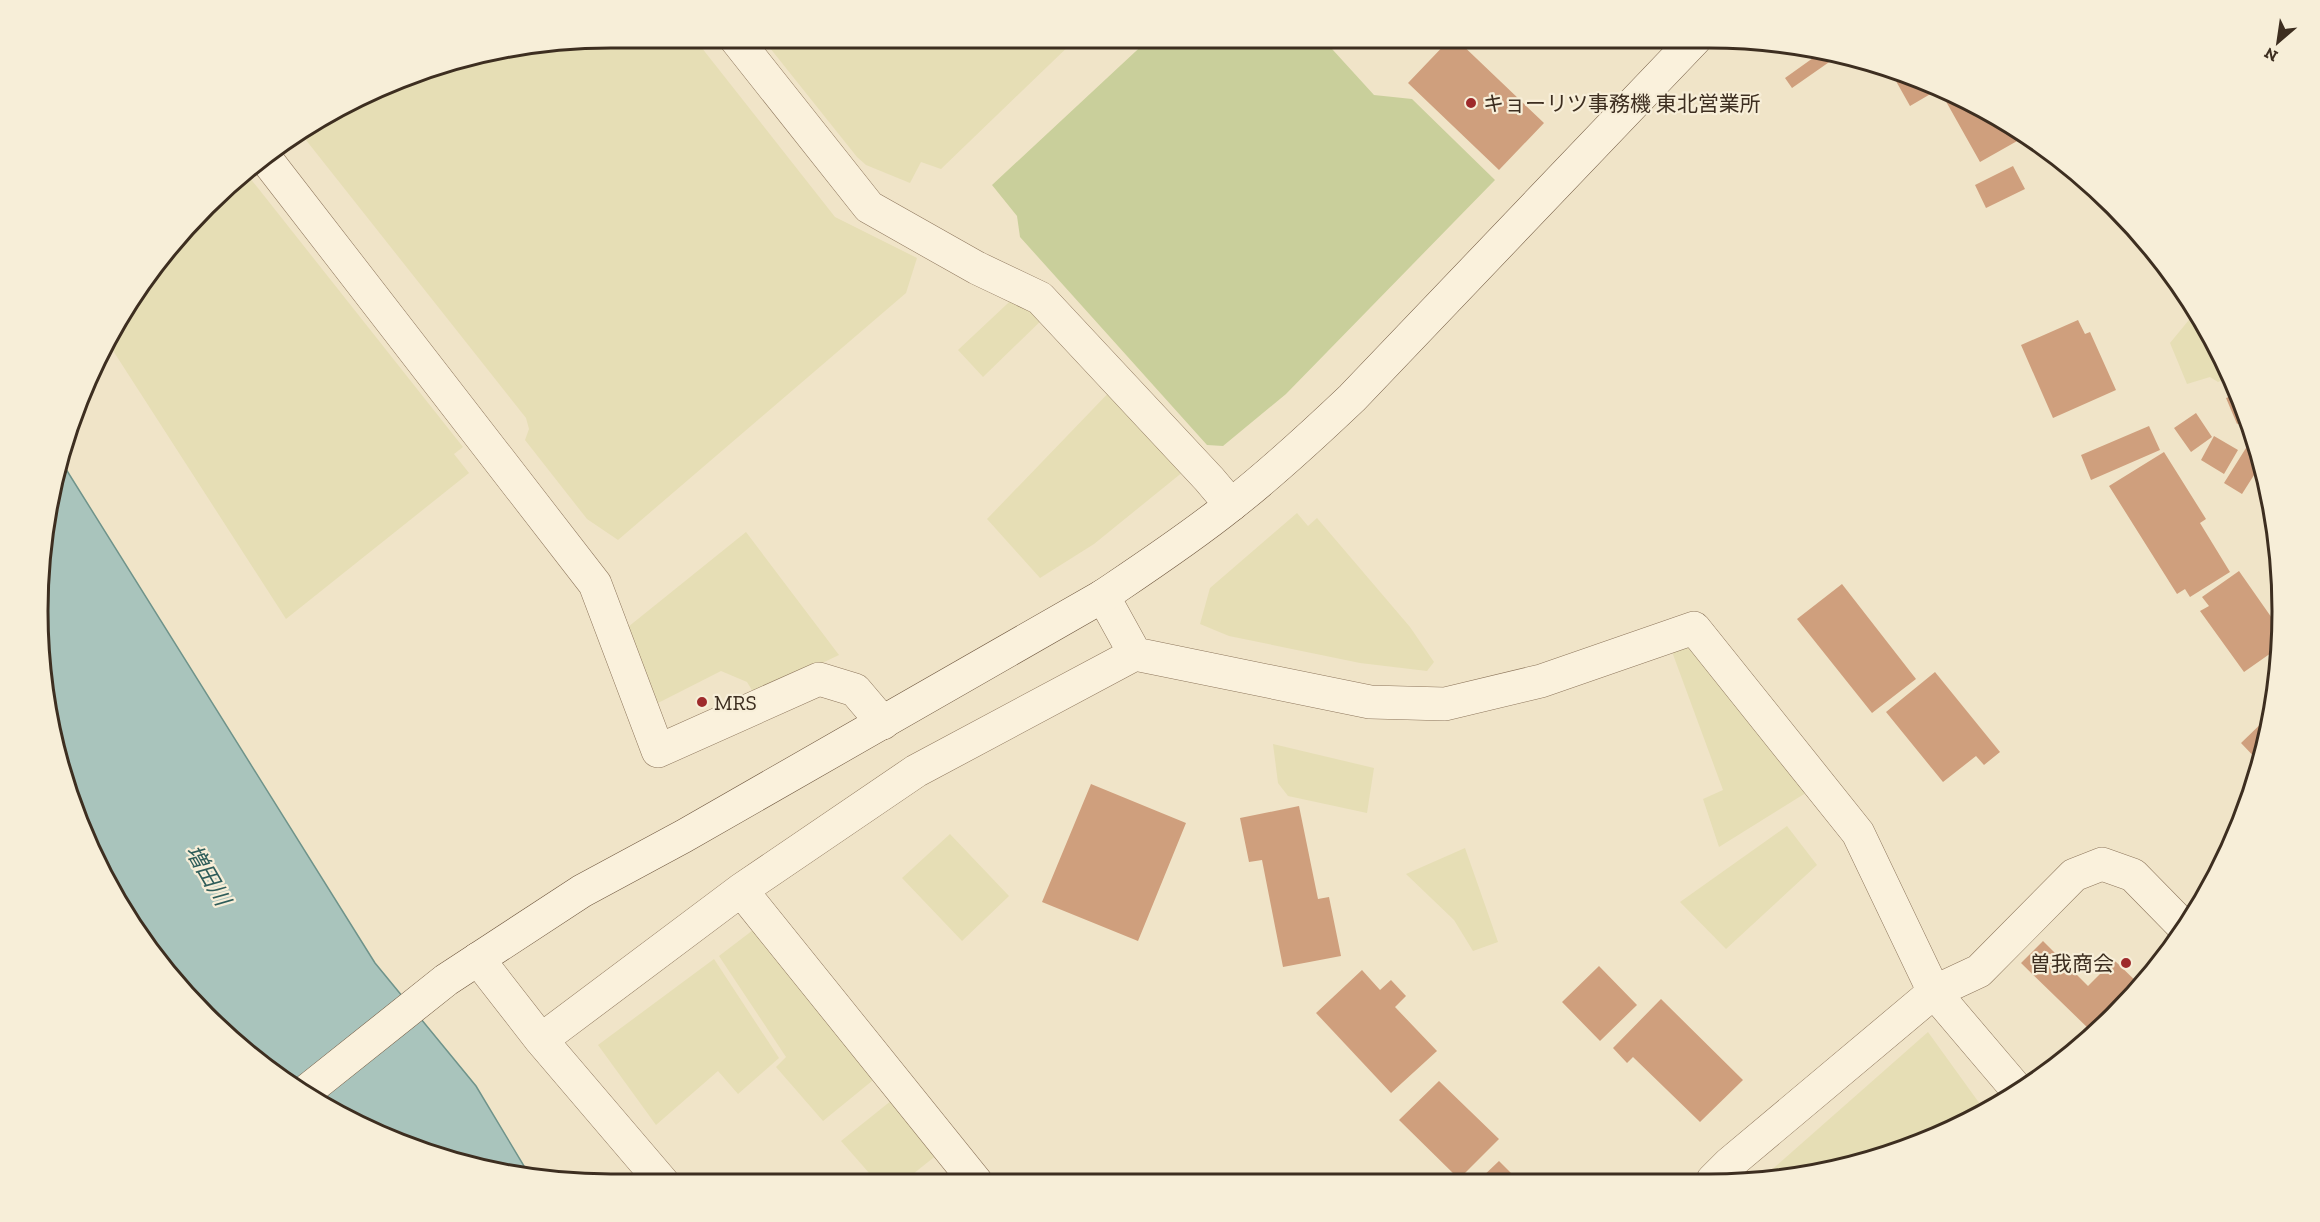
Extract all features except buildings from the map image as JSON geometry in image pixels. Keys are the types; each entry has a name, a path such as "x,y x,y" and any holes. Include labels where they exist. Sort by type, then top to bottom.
{"street":[{"path":"743,48 869,207 977,268 1040,298 1209,479 1231,506"},
{"path":"311,1087 446,980 582,891 684,837 1102,596 1170,552 1231,506 1300,447 1352,398 1686,48"},
{"path":"269,163 595,585 658,751 819,679 855,690 883,723"},
{"path":"1102,596 1135,654"},
{"path":"541,1040 741,890 916,771 1135,654 1370,702 1444,705 1541,681 1694,628 1858,832 1934,992 2013,1085"},
{"path":"1719,1174 1934,992 1979,971 2074,875 2102,864 2133,875 2178,922"},
{"path":"741,890 970,1174"},
{"path":"477,958 541,1040 655,1174"}],"shaded area":[{"path":"702,48 835,217 917,258 906,293 618,540 587,519 525,440 529,429 526,418 305,139 362,106 430,78 465,67 501,59 574,49"},
{"path":"770,48 1067,48 941,169 921,162 910,183 866,165 857,157"},
{"path":"251,179 463,447 454,454 469,473 286,619 112,350 123,329 164,268 213,213"},
{"path":"1024,288 1048,314 983,377 958,350"},
{"path":"2190,319 2222,380 2218,382 2210,377 2187,384 2170,343"},
{"path":"1117,384 1189,467 1094,544 1040,578 987,519"},
{"path":"1297,513 1308,526 1317,518 1410,627 1434,662 1427,671 1360,663 1229,636 1200,624 1210,588"},
{"path":"746,532 839,655 755,695 747,682 721,671 658,703 628,627"},
{"path":"1687,641 1817,786 1719,847 1703,799 1723,790 1671,649"},
{"path":"1273,744 1374,768 1367,813 1288,796 1278,783"},
{"path":"1787,826 1817,865 1726,949 1680,902"},
{"path":"950,834 1009,896 962,941 902,878"},
{"path":"1465,848 1498,942 1473,951 1454,920 1406,874"},
{"path":"757,927 873,1072 872,1081 823,1121 776,1067 786,1057 719,956"},
{"path":"714,959 779,1058 738,1094 718,1071 656,1125 598,1045"},
{"path":"1928,1032 1980,1104 1924,1131 1890,1144 1819,1163 1771,1170"},
{"path":"897,1096 943,1150 913,1174 870,1174 841,1141"}],"green space":[{"path":"1139,48 1331,48 1374,95 1412,99 1495,180 1286,394 1223,446 1207,445 1020,237 1017,216 992,185"}],"water":[{"name":"増田川","path":"66,469 375,963 476,1086 524,1167 465,1155 430,1144 362,1116 329,1099 268,1058 213,1009 164,954 143,924 106,860 91,826 67,757 59,721 49,648 49,574 59,501"}],"place":[{"name":"キョーリツ事務機 東北営業所","path":"1471,103"},
{"name":"MRS","path":"702,702"},
{"name":"曽我商会","path":"2126,963"}]}
